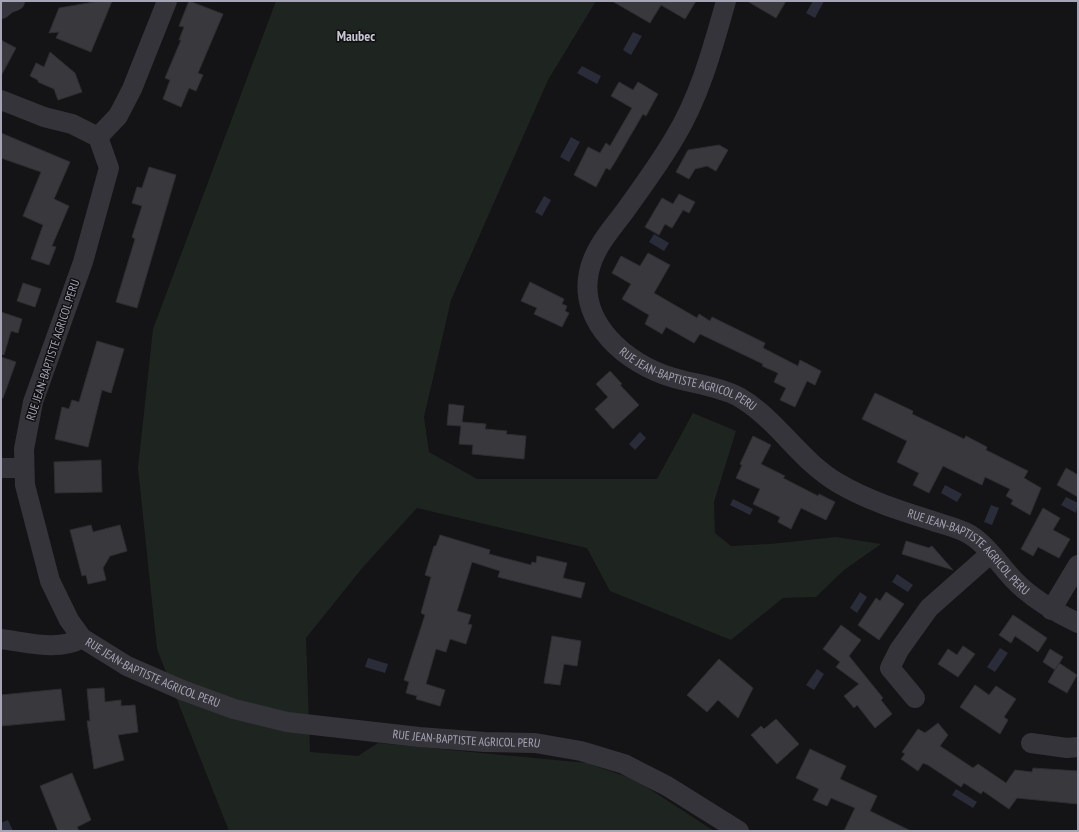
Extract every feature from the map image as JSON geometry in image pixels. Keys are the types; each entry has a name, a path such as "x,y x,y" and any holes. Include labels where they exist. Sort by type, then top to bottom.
{"street":[{"path":"1,9 7,4 15,1"},
{"path":"1,100 44,116 72,124 98,137 118,116 132,89 167,1"},
{"name":"RUE JEAN-BAPTISTE AGRICOL PERU","path":"726,1 707,66 676,136 646,182 596,250 589,273 588,293 594,314 607,337 636,362 670,377 709,386 737,396 759,410 808,460 837,483 877,503 967,533 990,554 1017,583 1051,610 1078,624"},
{"name":"RUE JEAN-BAPTISTE AGRICOL PERU","path":"98,137 109,168 83,262 33,402 24,449 25,486 50,581 69,620 82,638 127,666 182,690 234,710 287,722 419,737 485,742 535,743 582,750 624,764 667,786 739,831"},
{"path":"1,468 24,468"},
{"path":"915,698 890,668 899,650 929,608 990,554"},
{"path":"1051,610 1078,565"},
{"path":"1,639 59,646 73,644 82,638"},
{"path":"1031,742 1067,748 1078,747"}],"shaded area":[{"path":"276,1 596,1 548,80 451,300 424,417 429,452 477,479 657,479 693,413 736,431 714,502 715,533 731,546 770,544 836,537 881,544 844,570 816,597 783,598 731,640 610,591 587,548 417,508 363,567 306,638 310,752 358,756 378,743 587,763 636,780 714,831 229,831 157,649 138,468 153,329"}],"water":[{"path":"813,1 824,1 815,18 806,13"},
{"path":"633,32 642,36 631,55 623,50"},
{"path":"582,66 601,76 597,84 577,73"},
{"path":"571,137 580,142 569,162 560,157"},
{"path":"544,196 551,200 542,216 535,212"},
{"path":"654,234 669,243 664,251 649,242"},
{"path":"640,432 646,438 635,450 629,444"},
{"path":"945,485 962,494 957,502 941,493"},
{"path":"1066,497 1078,503 1076,513 1061,505"},
{"path":"733,499 753,509 750,515 730,505"},
{"path":"991,505 999,508 992,525 984,522"},
{"path":"897,574 913,585 908,592 892,582"},
{"path":"860,592 867,597 857,613 850,608"},
{"path":"1000,648 1008,653 995,672 987,667"},
{"path":"368,658 388,664 385,673 365,667"},
{"path":"817,669 824,674 814,690 806,685"},
{"path":"956,789 977,802 973,808 952,795"},
{"path":"8,820 13,831 1,831 1,823"}],"building":[{"path":"100,1 112,1 91,52 56,38 59,32 49,33 59,8"},
{"path":"189,1 223,14 198,73 203,75 196,91 189,88 181,107 163,99 170,80 165,78 181,40 179,40 184,27 179,26"},
{"path":"612,1 696,1 685,19 661,5 650,23"},
{"path":"747,1 786,1 776,18"},
{"path":"1,40 16,48 1,76"},
{"path":"50,52 75,73 82,92 58,100 54,89 38,82 38,80 30,76 36,63 44,67"},
{"path":"619,82 633,90 638,82 658,94 646,116 643,114 610,170 606,168 596,187 574,175 588,147 600,153 606,143 610,146 632,108 611,96"},
{"path":"1,133 70,162 54,199 69,206 52,246 56,247 49,265 31,259 43,225 23,216 41,172 1,158"},
{"path":"719,145 728,150 716,171 707,166 695,169 689,179 676,172 688,150"},
{"path":"149,167 176,175 137,308 116,302 135,239 132,237 142,206 132,203 137,187 142,188"},
{"path":"679,194 695,202 689,213 683,210 672,228 665,224 659,235 645,227 662,198 673,204"},
{"path":"648,253 670,265 654,293 697,318 699,314 710,321 712,317 765,343 763,348 798,366 800,360 821,371 815,385 807,381 795,407 780,400 786,388 774,382 778,373 762,366 763,364 700,334 694,343 666,327 662,334 645,324 649,315 622,299 631,284 612,273 621,256 640,266"},
{"path":"530,282 564,299 562,304 567,306 565,311 569,313 562,327 534,314 537,308 521,301"},
{"path":"23,283 41,289 35,307 17,301"},
{"path":"1,312 22,319 18,333 11,331 4,355 1,354"},
{"path":"97,341 124,349 111,393 102,390 88,447 55,439 62,407 69,409 72,400 79,402"},
{"path":"1,357 16,362 3,398 1,398"},
{"path":"610,371 622,384 620,385 639,405 613,429 595,409 608,397 596,384"},
{"path":"875,393 913,411 912,414 964,439 966,436 987,447 986,450 1028,471 1024,478 1041,488 1030,515 1011,504 1013,500 1006,496 1010,489 985,477 982,485 943,466 929,493 913,485 919,473 897,462 907,441 862,419"},
{"path":"449,404 464,406 462,422 486,424 485,429 507,431 506,434 526,436 524,459 472,454 473,445 459,444 461,426 447,425"},
{"path":"753,436 771,445 761,464 785,476 783,478 818,496 819,494 835,502 826,520 801,508 791,529 778,522 780,517 753,504 760,489 736,478 742,465 740,464"},
{"path":"101,460 102,492 55,493 54,462"},
{"path":"1066,468 1078,475 1078,497 1057,485"},
{"path":"1043,508 1060,518 1053,530 1070,539 1059,558 1038,547 1033,556 1021,549"},
{"path":"91,525 93,532 120,525 127,551 110,556 103,568 106,580 88,584 86,575 82,576 70,530"},
{"path":"440,535 490,550 489,554 531,565 532,562 536,563 537,556 567,563 563,578 585,583 581,598 498,577 500,571 472,562 457,611 471,615 468,624 472,625 466,644 450,639 446,652 436,649 426,684 445,690 440,706 416,699 417,696 406,693 409,682 404,680 425,615 421,613 431,577 425,575 434,546 436,546"},
{"path":"906,541 929,548 932,546 953,570 902,554"},
{"path":"886,592 904,604 879,640 858,625 876,598 880,601"},
{"path":"1013,615 1047,638 1038,652 1015,636 1011,643 999,635"},
{"path":"841,625 861,640 849,656 883,698 881,700 892,714 875,728 857,705 854,708 844,696 859,684 836,667 840,662 823,649"},
{"path":"552,636 581,641 577,666 564,664 560,685 544,683"},
{"path":"963,646 975,654 958,677 938,664 948,649 957,655"},
{"path":"1050,649 1063,657 1055,670 1043,662"},
{"path":"719,659 753,688 738,718 718,700 707,712 687,695"},
{"path":"1059,663 1077,675 1067,693 1048,682"},
{"path":"975,685 989,695 996,686 1016,699 1004,717 1008,720 1000,734 960,707"},
{"path":"104,688 105,702 121,700 121,706 135,705 138,732 118,735 124,760 94,769 87,721 90,721 87,689"},
{"path":"61,689 65,720 1,726 1,695"},
{"path":"776,719 799,744 777,764 751,735 761,726 764,729"},
{"path":"938,723 948,735 940,746 973,768 978,764 1006,783 1015,770 1032,772 1033,768 1078,771 1078,804 1017,798 1009,809 983,791 981,794 964,783 961,787 928,765 923,763 918,771 901,759 905,754 902,752 918,729 925,733"},
{"path":"810,749 846,766 840,779 877,796 870,811 911,831 844,831 855,808 831,798 827,806 813,800 819,789 796,778"},
{"path":"72,773 91,820 77,827 79,831 58,831 40,786"}],"district":[{"name":"Maubec","path":"356,36"}]}
